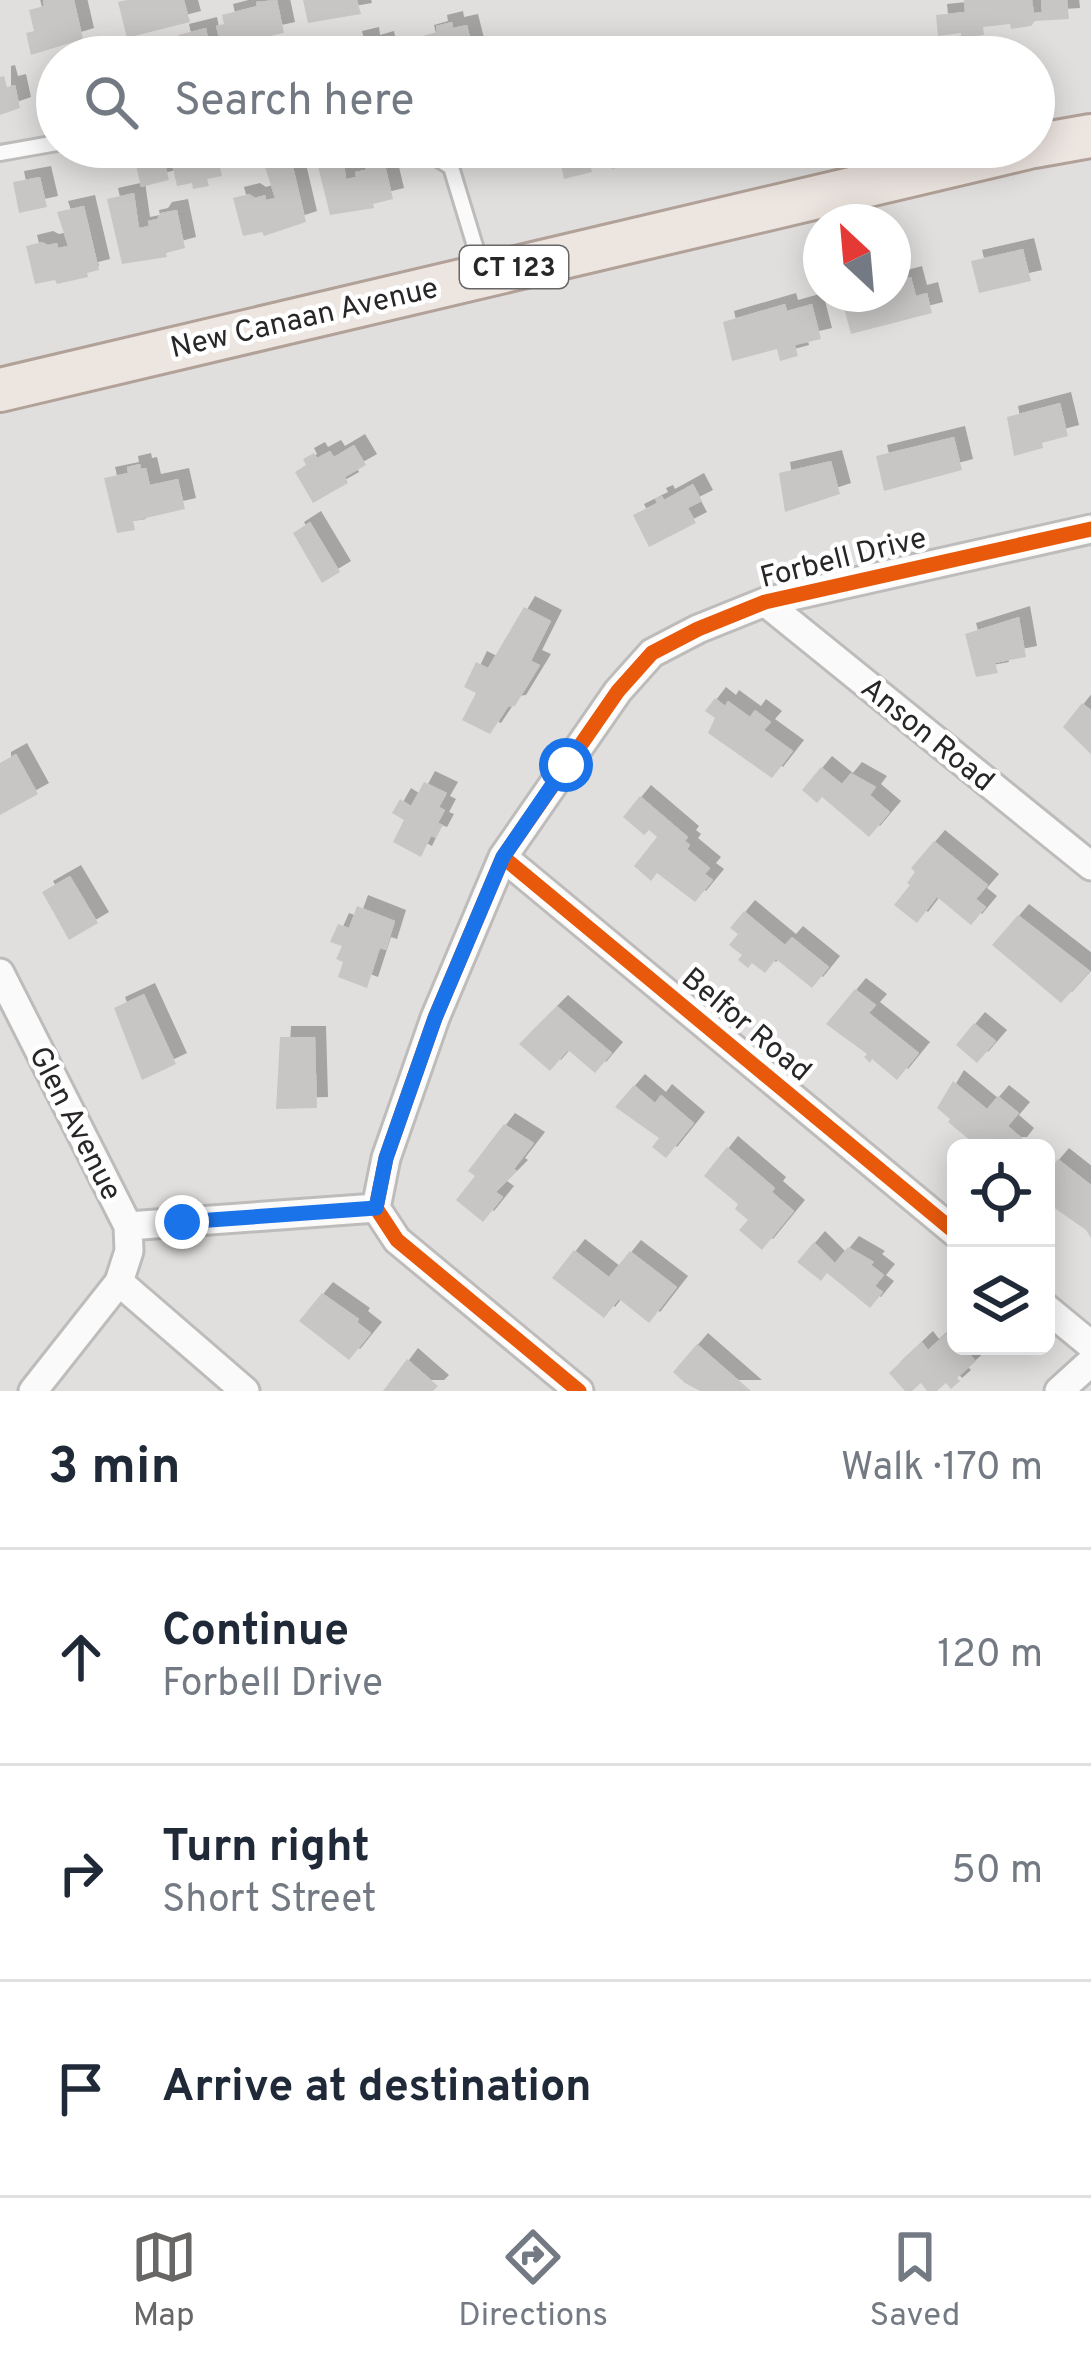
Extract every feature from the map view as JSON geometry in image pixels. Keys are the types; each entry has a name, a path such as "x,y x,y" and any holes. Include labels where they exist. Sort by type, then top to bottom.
{"main road":[{"name":"New Canaan Avenue","path":"1055,143 1091,136"},
{"name":"New Canaan Avenue","path":"0,390 941,168"}],"street":[{"name":"Forbell Drive","path":"376,1208 386,1158 435,1018 503,857 618,691 652,653 765,602 1091,529"},
{"name":"Anson Road","path":"765,602 1091,866"},
{"name":"Belfor Road","path":"503,857 947,1226"},
{"name":"Glen Avenue","path":"0,973 128,1226 129,1251 119,1282 33,1391"},
{"path":"128,1226 376,1208 397,1240 579,1391"},
{"path":"119,1282 245,1391"},
{"path":"1055,1316 1091,1346"},
{"path":"1059,1391 1091,1362"}],"lane":[{"path":"0,153 36,147"},
{"path":"451,168 484,274"}],"building":[{"path":"43,0 74,0 82,36 36,36 36,53 31,55 26,33 34,31 29,10 44,6"},
{"path":"184,0 190,22 126,36 118,2"},
{"path":"277,0 284,33 218,36 216,26 224,24 222,15 257,6 256,2"},
{"path":"303,0 357,0 361,14 308,23"},
{"path":"964,0 1032,0 1034,13 1042,12 1041,0 1067,0 1069,19 1035,21 1011,29 1010,24 983,27 984,35 976,36 938,36 936,15 965,12"},
{"path":"467,25 470,36 423,36 437,32 436,26"},
{"path":"206,28 208,36 178,36"},
{"path":"4,76 7,87 15,85 20,108 0,115 0,77"},
{"path":"137,168 166,168 169,180 141,187"},
{"path":"173,168 220,168 222,176 207,179 209,186 177,186"},
{"path":"265,168 293,168 306,222 264,236 262,232 243,236 233,198 249,194 275,198"},
{"path":"318,168 345,168 346,179 366,168 386,168 393,199 373,204 374,208 330,215"},
{"path":"562,168 591,168 592,172 564,179"},
{"path":"40,177 47,207 19,213 13,182"},
{"path":"134,193 139,228 149,226 148,221 161,213 177,210 185,248 166,253 167,257 122,264 107,199"},
{"path":"84,206 99,270 57,284 55,280 35,284 26,246 42,242 68,246 57,212"},
{"path":"1023,249 1031,281 979,293 971,261"},
{"path":"911,277 916,296 927,293 932,313 851,334 845,312 911,312"},
{"path":"785,304 787,311 803,307 803,312 814,312 821,339 795,345 798,356 780,361 777,349 732,361 723,322"},
{"path":"1060,403 1068,436 1014,456 1007,417"},
{"path":"954,437 962,470 884,491 876,456"},
{"path":"354,445 366,465 345,477 348,483 313,503 295,472 306,465 303,459 330,451 334,457"},
{"path":"831,461 840,494 785,512 779,473"},
{"path":"140,464 141,469 146,468 150,485 178,479 185,509 133,521 135,530 117,533 104,478 128,473 127,467"},
{"path":"693,484 702,501 688,508 696,523 649,547 633,515 657,503 655,499 662,496 664,500"},
{"path":"310,522 340,572 322,583 293,533"},
{"path":"524,607 551,621 531,661 540,665 515,706 508,707 490,734 462,720 476,693 464,687 476,662 488,668"},
{"path":"1019,617 1026,657 995,663 998,673 976,677 965,634"},
{"path":"715,698 750,717 755,710 771,722 764,730 793,751 772,778 708,733 715,718 705,711"},
{"path":"1082,703 1091,710 1091,754 1063,727"},
{"path":"16,754 38,794 0,815 0,763"},
{"path":"821,767 842,784 851,773 876,787 870,795 890,812 869,837 822,797 817,803 802,790"},
{"path":"424,782 447,793 439,807 445,810 438,823 443,825 436,838 431,836 421,857 393,842 404,820 392,813 400,799 411,806"},
{"path":"640,796 688,837 687,849 710,868 705,874 713,880 695,902 657,873 651,881 634,866 657,837 649,830 644,835 623,817"},
{"path":"934,841 988,885 976,899 986,907 971,925 937,897 917,923 894,905 910,885 915,872 911,868"},
{"path":"70,876 98,923 69,940 42,892"},
{"path":"357,906 395,921 367,988 338,977 343,962 336,959 342,946 330,942 338,924 349,928"},
{"path":"744,911 785,945 792,937 829,967 812,988 776,959 765,973 738,960 742,955 729,945 738,934 730,928"},
{"path":"1018,915 1090,971 1061,1003 992,945"},
{"path":"855,989 876,1005 869,1013 919,1053 897,1080 826,1024"},
{"path":"144,994 176,1064 142,1080 114,1008"},
{"path":"557,1006 612,1053 595,1073 568,1050 550,1071 519,1044"},
{"path":"974,1023 996,1041 977,1063 956,1045"},
{"path":"280,1037 315,1037 317,1108 276,1109"},
{"path":"953,1081 987,1109 998,1096 1019,1113 1008,1126 1023,1139 969,1139 937,1108"},
{"path":"634,1085 655,1103 661,1095 694,1123 666,1158 652,1147 659,1138 615,1107"},
{"path":"504,1124 534,1143 514,1169 517,1171 496,1192 503,1197 483,1222 456,1200 475,1176 468,1171"},
{"path":"727,1147 794,1211 762,1250 739,1230 748,1220 735,1209 738,1204 704,1176"},
{"path":"1058,1159 1091,1185 1091,1238 1055,1208"},
{"path":"814,1242 835,1263 848,1247 874,1262 871,1265 884,1275 875,1286 883,1292 870,1308 827,1273 821,1281 797,1262"},
{"path":"574,1250 609,1277 630,1251 677,1287 649,1323 619,1299 604,1318 552,1278"},
{"path":"322,1293 371,1333 349,1360 299,1321"},
{"path":"947,1333 947,1355 970,1355 976,1361 951,1389 946,1383 937,1391 927,1391 921,1383 905,1391 889,1373 922,1342 928,1350"},
{"path":"697,1344 751,1391 700,1391 685,1383 673,1372"},
{"path":"407,1359 438,1386 433,1391 383,1391"}],"cycle path":[{"path":"579,1391 397,1240 376,1208 386,1158 435,1018 503,857 618,691 652,653 765,602 1091,529"},
{"path":"503,857 947,1226"}],"route":[{"path":"182,1222 376,1208 386,1158 435,1018 503,857 566,765"}]}
